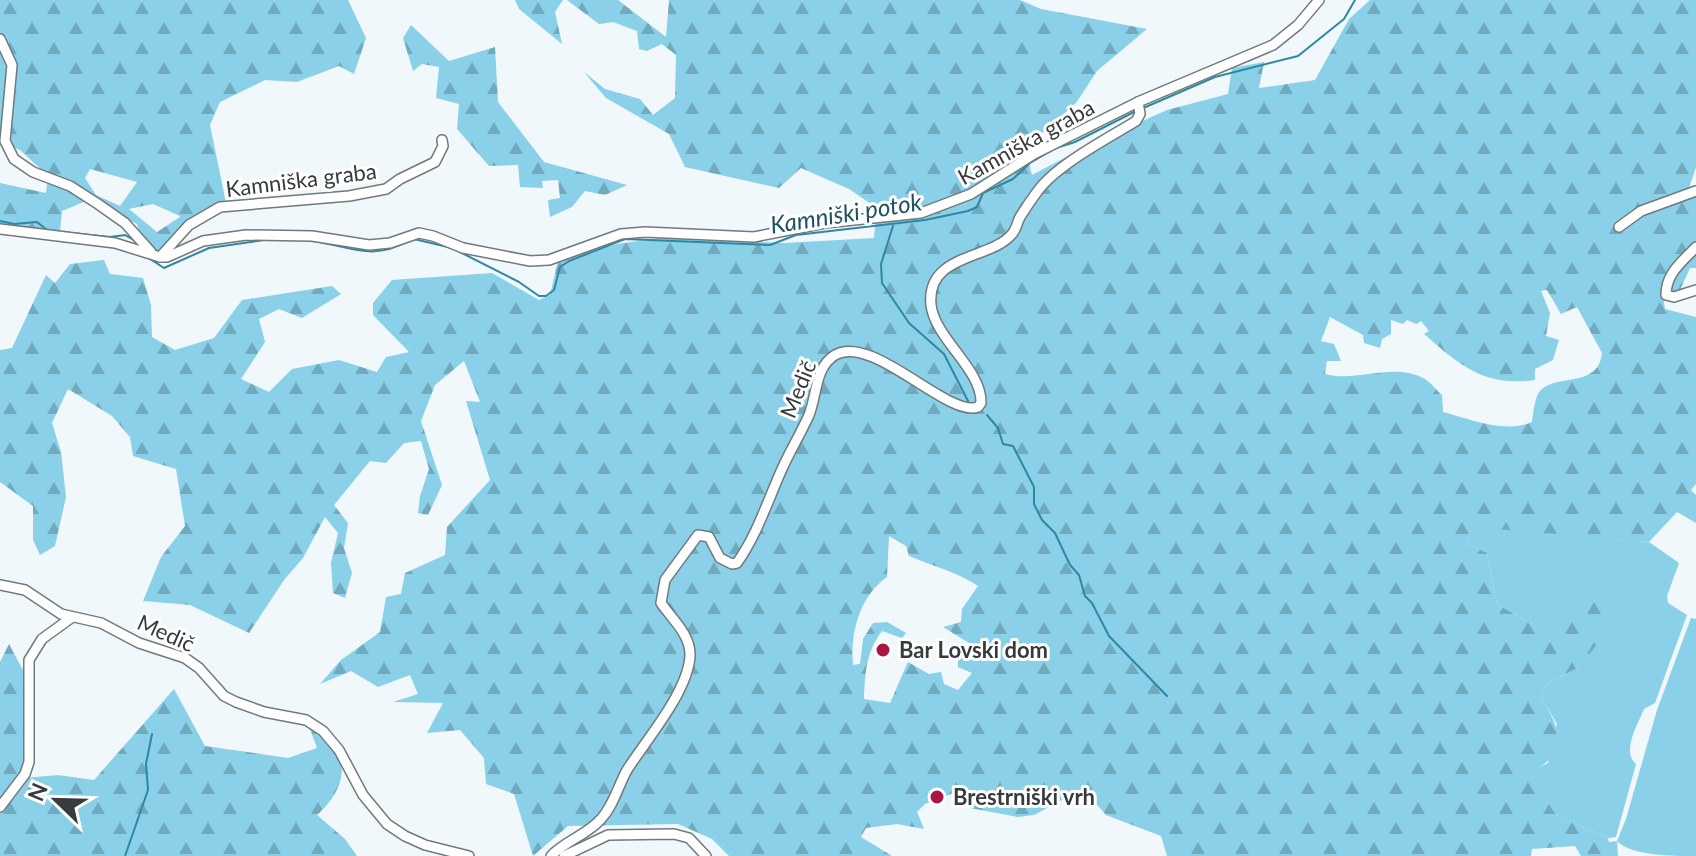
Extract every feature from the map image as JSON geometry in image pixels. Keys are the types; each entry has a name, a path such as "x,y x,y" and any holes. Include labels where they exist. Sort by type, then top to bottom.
{"street":[{"name":"Kamniška graba","path":"149,254 167,257 203,241 246,235 312,236 369,245 390,243 419,233 463,248 530,261 549,260 621,234 645,232 754,237 825,223 921,213 971,194 1034,154 1273,45 1298,25 1319,0"},
{"path":"0,39 12,65 5,141 14,159 33,172 70,186 98,204 125,223 149,254"},
{"name":"Medič","path":"551,856 600,821 611,807 627,770 661,721 687,672 690,657 688,642 661,603 665,580 698,535 709,537 723,561 737,563 762,521 782,468 809,415 825,364 841,352 859,352 960,406 970,409 978,407 981,403 979,390 931,308 931,293 939,275 965,257 1002,243 1013,233 1019,219 1049,178 1136,121 1139,108"},
{"name":"Kamniška graba","path":"149,254 220,207 349,196 386,189 435,162 443,146 442,140"},
{"path":"1619,227 1641,211 1696,191"},
{"path":"0,229 115,243 149,254"},
{"path":"1696,247 1675,268 1665,290 1666,295 1674,297 1696,290"},
{"name":"Medič","path":"0,585 25,590 71,618 101,623 139,643 185,658 199,668 224,696 236,702 264,712 306,720 323,731 339,750 363,795 387,824 445,854 469,856"},
{"path":"0,807 25,774 29,762 29,660 42,639 71,618"},
{"path":"564,856 608,835 674,834 689,838 706,856"}],"green space":[{"path":"0,0 348,0 366,38 354,74 339,66 297,82 265,80 220,102 210,125 226,203 194,216 179,241 160,251 144,245 137,224 91,199 62,211 60,232 0,225 0,183 46,193 48,176 20,150 0,142","holes":["90,169 137,182 120,206 96,195 85,178","153,204 180,216 180,217 157,232 129,209"]},
{"path":"515,0 563,0 555,12 562,44 519,9"},
{"path":"567,0 618,0 666,37 669,0 1020,0 1041,9 1147,29 1097,71 1076,103 1025,148 1032,175 1167,110 1228,94 1232,68 1264,62 1259,88 1315,80 1349,19 1370,0 1696,0 1696,167 1686,197 1696,196 1696,268 1690,268 1680,290 1663,296 1665,309 1696,317 1696,484 1691,490 1696,495 1696,523 1677,512 1649,542 1472,527 1467,543 1487,553 1497,604 1534,625 1566,625 1588,602 1614,605 1597,644 1580,667 1547,683 1541,697 1554,721 1558,740 1551,757 1529,774 1557,816 1608,838 1609,842 1617,841 1618,856 1581,856 1575,846 1532,849 1531,856 1167,856 1161,836 1106,815 1083,789 1034,815 1018,817 970,808 957,792 925,804 917,812 924,829 897,824 866,828 861,837 892,856 729,856 712,839 678,824 568,826 533,856 514,794 486,784 484,758 460,730 427,733 443,703 393,702 418,694 410,675 378,687 351,671 320,684 341,660 380,632 386,597 401,594 405,573 445,555 447,527 490,480 466,401 480,402 464,361 435,385 421,421 442,485 428,515 418,513 429,469 421,441 404,443 386,463 370,461 334,505 348,523 344,548 352,573 345,598 333,593 331,563 338,533 325,517 303,558 284,580 249,633 190,605 143,601 161,557 185,526 176,469 133,456 130,437 112,416 68,389 52,423 61,452 66,497 55,546 40,555 33,540 33,506 0,482 0,350 12,348 46,275 55,283 70,264 104,260 110,274 143,278 151,305 152,337 175,350 214,338 242,300 332,286 341,294 302,318 279,309 259,319 265,342 241,379 269,392 292,369 339,360 377,372 386,357 409,352 373,315 373,303 392,280 492,273 539,300 550,295 558,261 617,244 660,238 784,243 874,238 877,208 849,189 801,168 779,188 685,167 669,134 606,98 584,72 605,89 640,99 653,115 675,98 676,55 662,44 647,51 639,49 637,31 613,22 599,24","holes":["1547,290 1561,314 1577,307 1602,353 1599,365 1592,373 1543,388 1536,399 1532,422 1499,426 1443,412 1442,395 1426,379 1411,374 1325,374 1327,361 1341,361 1334,344 1321,341 1330,317 1363,335 1364,343 1380,348 1382,339 1391,334 1391,320 1403,324 1407,320 1416,324 1421,321 1429,331 1424,334 1474,372 1501,380 1535,380 1535,369 1553,360 1559,340 1546,336 1550,313 1541,291","889,536 906,546 909,556 978,586 962,609 961,622 943,627 969,643 976,655 958,649 958,667 972,673 958,690 944,684 941,672 929,674 908,662 890,703 864,699 867,663 882,631 902,638 906,633 887,622 873,623 863,639 860,664 853,665 853,640 859,616 870,594 887,577"]},
{"path":"411,25 449,61 495,47 498,102 544,162 627,185 605,195 585,191 572,207 550,217 548,200 560,198 558,180 542,181 543,188 520,187 518,165 489,166 457,129 459,104 436,98 439,67 422,64 413,71 403,38"},
{"path":"1472,526 1649,542 1679,563 1667,596 1668,603 1687,615 1655,703 1644,709 1632,737 1630,752 1636,764 1616,837 1608,838 1557,816 1528,773 1548,763 1557,724 1541,697 1547,683 1580,667 1566,625 1534,625 1497,604 1487,553 1467,543"},
{"path":"1691,618 1696,619 1696,856 1632,850 1617,841 1657,710"},
{"path":"9,644 24,672 25,778 58,775 94,780 174,689 205,746 288,758 317,748 310,729 329,743 339,758 341,776 335,793 317,815 345,839 357,856 0,856 0,662"}],"waterway":[{"name":"Kamniški potok","path":"1141,109 1215,77 1298,56 1344,19 1355,0"},
{"name":"Kamniški potok","path":"414,239 452,248 519,282 539,296 546,296 554,290 560,267 625,239 770,245 796,235 925,220 968,211 977,207 983,193 1013,179 1030,163 1136,111"},
{"name":"Kamniški potok","path":"0,221 14,224 37,222 47,230"},
{"path":"893,226 881,264 882,283 909,323 944,354 968,401"},
{"name":"Kamniški potok","path":"62,232 110,237 125,235 137,242"},
{"name":"Kamniški potok","path":"147,257 164,268 209,248 264,240"},
{"name":"Kamniški potok","path":"314,241 362,251 384,250 408,241"},
{"path":"987,415 998,428 1003,444 1013,446 1034,487 1034,504 1042,520 1055,533 1070,565 1079,575 1085,596 1092,603 1109,636 1167,696"},
{"path":"125,856 148,790 146,764 152,734"}],"place":[{"name":"Bar Lovski dom","path":"883,650"},
{"name":"Brestrniški vrh","path":"937,797"}]}
